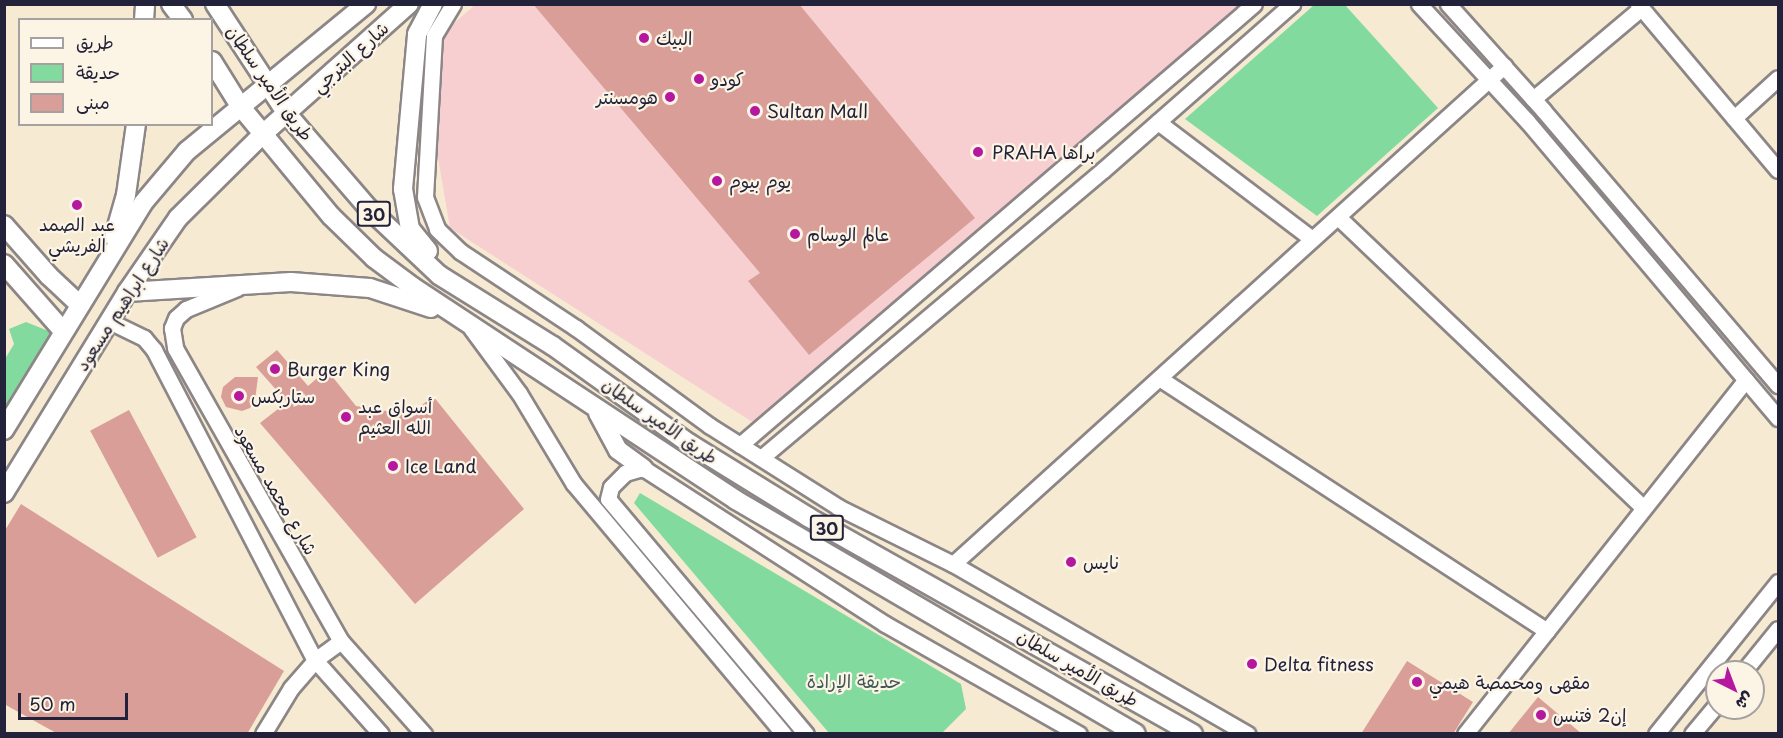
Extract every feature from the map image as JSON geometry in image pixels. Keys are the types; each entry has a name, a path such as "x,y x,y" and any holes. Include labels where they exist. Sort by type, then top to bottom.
{"main road":[{"path":"171,4 182,18"},
{"name":"طريق الأمير سلطان","path":"215,4 287,114 368,208 439,274 553,346 700,450 808,517 1193,734"},
{"name":"شارع البترجي","path":"268,83 366,4"},
{"name":"شارع البترجي","path":"264,133 409,4"},
{"path":"433,4 417,34 403,189 410,229 438,263 477,298"},
{"name":"طريق الأمير سلطان","path":"213,63 240,106 353,239 412,287 595,409 756,512 1136,734"},
{"name":"شارع ابراهيم مسعود","path":"4,430 143,203 187,151 268,83"},
{"path":"103,269 126,195 136,126"},
{"name":"شارع ابراهيم مسعود","path":"4,494 127,292 178,218 264,133"},
{"path":"4,225 49,276 80,305"},
{"path":"4,264 63,332"},
{"path":"127,292 291,282 370,288 423,304 467,324"},
{"path":"595,409 618,450 643,468"},
{"path":"964,634 976,610"}],"street":[{"path":"453,4 434,36 425,197 437,229 461,252 576,328 710,426 838,507 953,564 1248,734"},
{"path":"740,445 1254,4"},
{"path":"761,458 1158,122 1292,4"},
{"path":"1419,4 1527,121 1779,418"},
{"path":"1448,4 1533,99 1779,385"},
{"path":"1533,99 1639,6 1779,170"},
{"path":"953,564 1504,66"},
{"path":"1734,118 1779,78"},
{"path":"1158,122 1312,239"},
{"path":"1338,216 1644,508"},
{"name":"شارع محمد مسعود","path":"250,283 186,309 176,318 171,338 219,431 341,641 424,734"},
{"path":"109,321 144,338 154,350 315,660 381,734"},
{"path":"467,324 519,393 574,484 784,734"},
{"path":"1159,378 1547,631"},
{"path":"1466,734 1746,380"},
{"path":"806,734 608,499 616,479 625,473 643,468 885,624 1079,734"},
{"path":"1656,734 1779,582"},
{"path":"1753,660 1779,630"},
{"path":"263,734 291,688 315,660 341,641"},
{"path":"1692,734 1705,718"}],"shaded area":[{"path":"476,4 1240,5 754,423 450,228 435,140 443,33"}],"green space":[{"path":"1314,5 1345,5 1438,108 1317,216 1185,119"},
{"path":"26,322 51,332 5,410 5,359 14,344 9,329"},
{"name":"حديقة الإرادة","path":"640,493 961,684 966,709 942,733 829,733 634,503"}],"building":[{"name":"Sultan Mall","path":"533,4 799,4 975,218 809,355 748,281 760,273"},
{"name":"Ice Land","path":"277,350 308,386 327,370 356,406 410,415 433,396 524,509 415,604 260,423 287,402 256,367"},
{"name":"ستاربكس","path":"235,377 258,377 255,400 250,408 242,411 226,407 221,397 223,387"},
{"path":"129,410 197,537 158,558 90,431"},
{"path":"21,504 284,671 247,734 58,734 4,704 4,532"},
{"name":"مقهى ومحمصة هيمي","path":"1407,661 1473,702 1453,734 1361,734"},
{"name":"إن2 فتنس","path":"1538,697 1582,734 1508,734"}],"place":[{"name":"البيك","path":"644,38"},
{"name":"كودو","path":"699,79"},
{"name":"هومسنتر","path":"670,97"},
{"name":"Sultan Mall","path":"755,111"},
{"name":"PRAHA براها","path":"978,152"},
{"name":"يوم بيوم","path":"717,181"},
{"name":"عبد الصمد الفريشي","path":"77,205"},
{"name":"عالم الوسام","path":"795,234"},
{"name":"Burger King","path":"275,369"},
{"name":"ستاربكس","path":"239,396"},
{"name":"أسواق عبد الله العثيم","path":"346,417"},
{"name":"Ice Land","path":"393,466"},
{"name":"نايس","path":"1071,562"},
{"name":"Delta fitness","path":"1252,664"},
{"name":"مقهى ومحمصة هيمي","path":"1417,682"},
{"name":"إن2 فتنس","path":"1541,715"}]}
